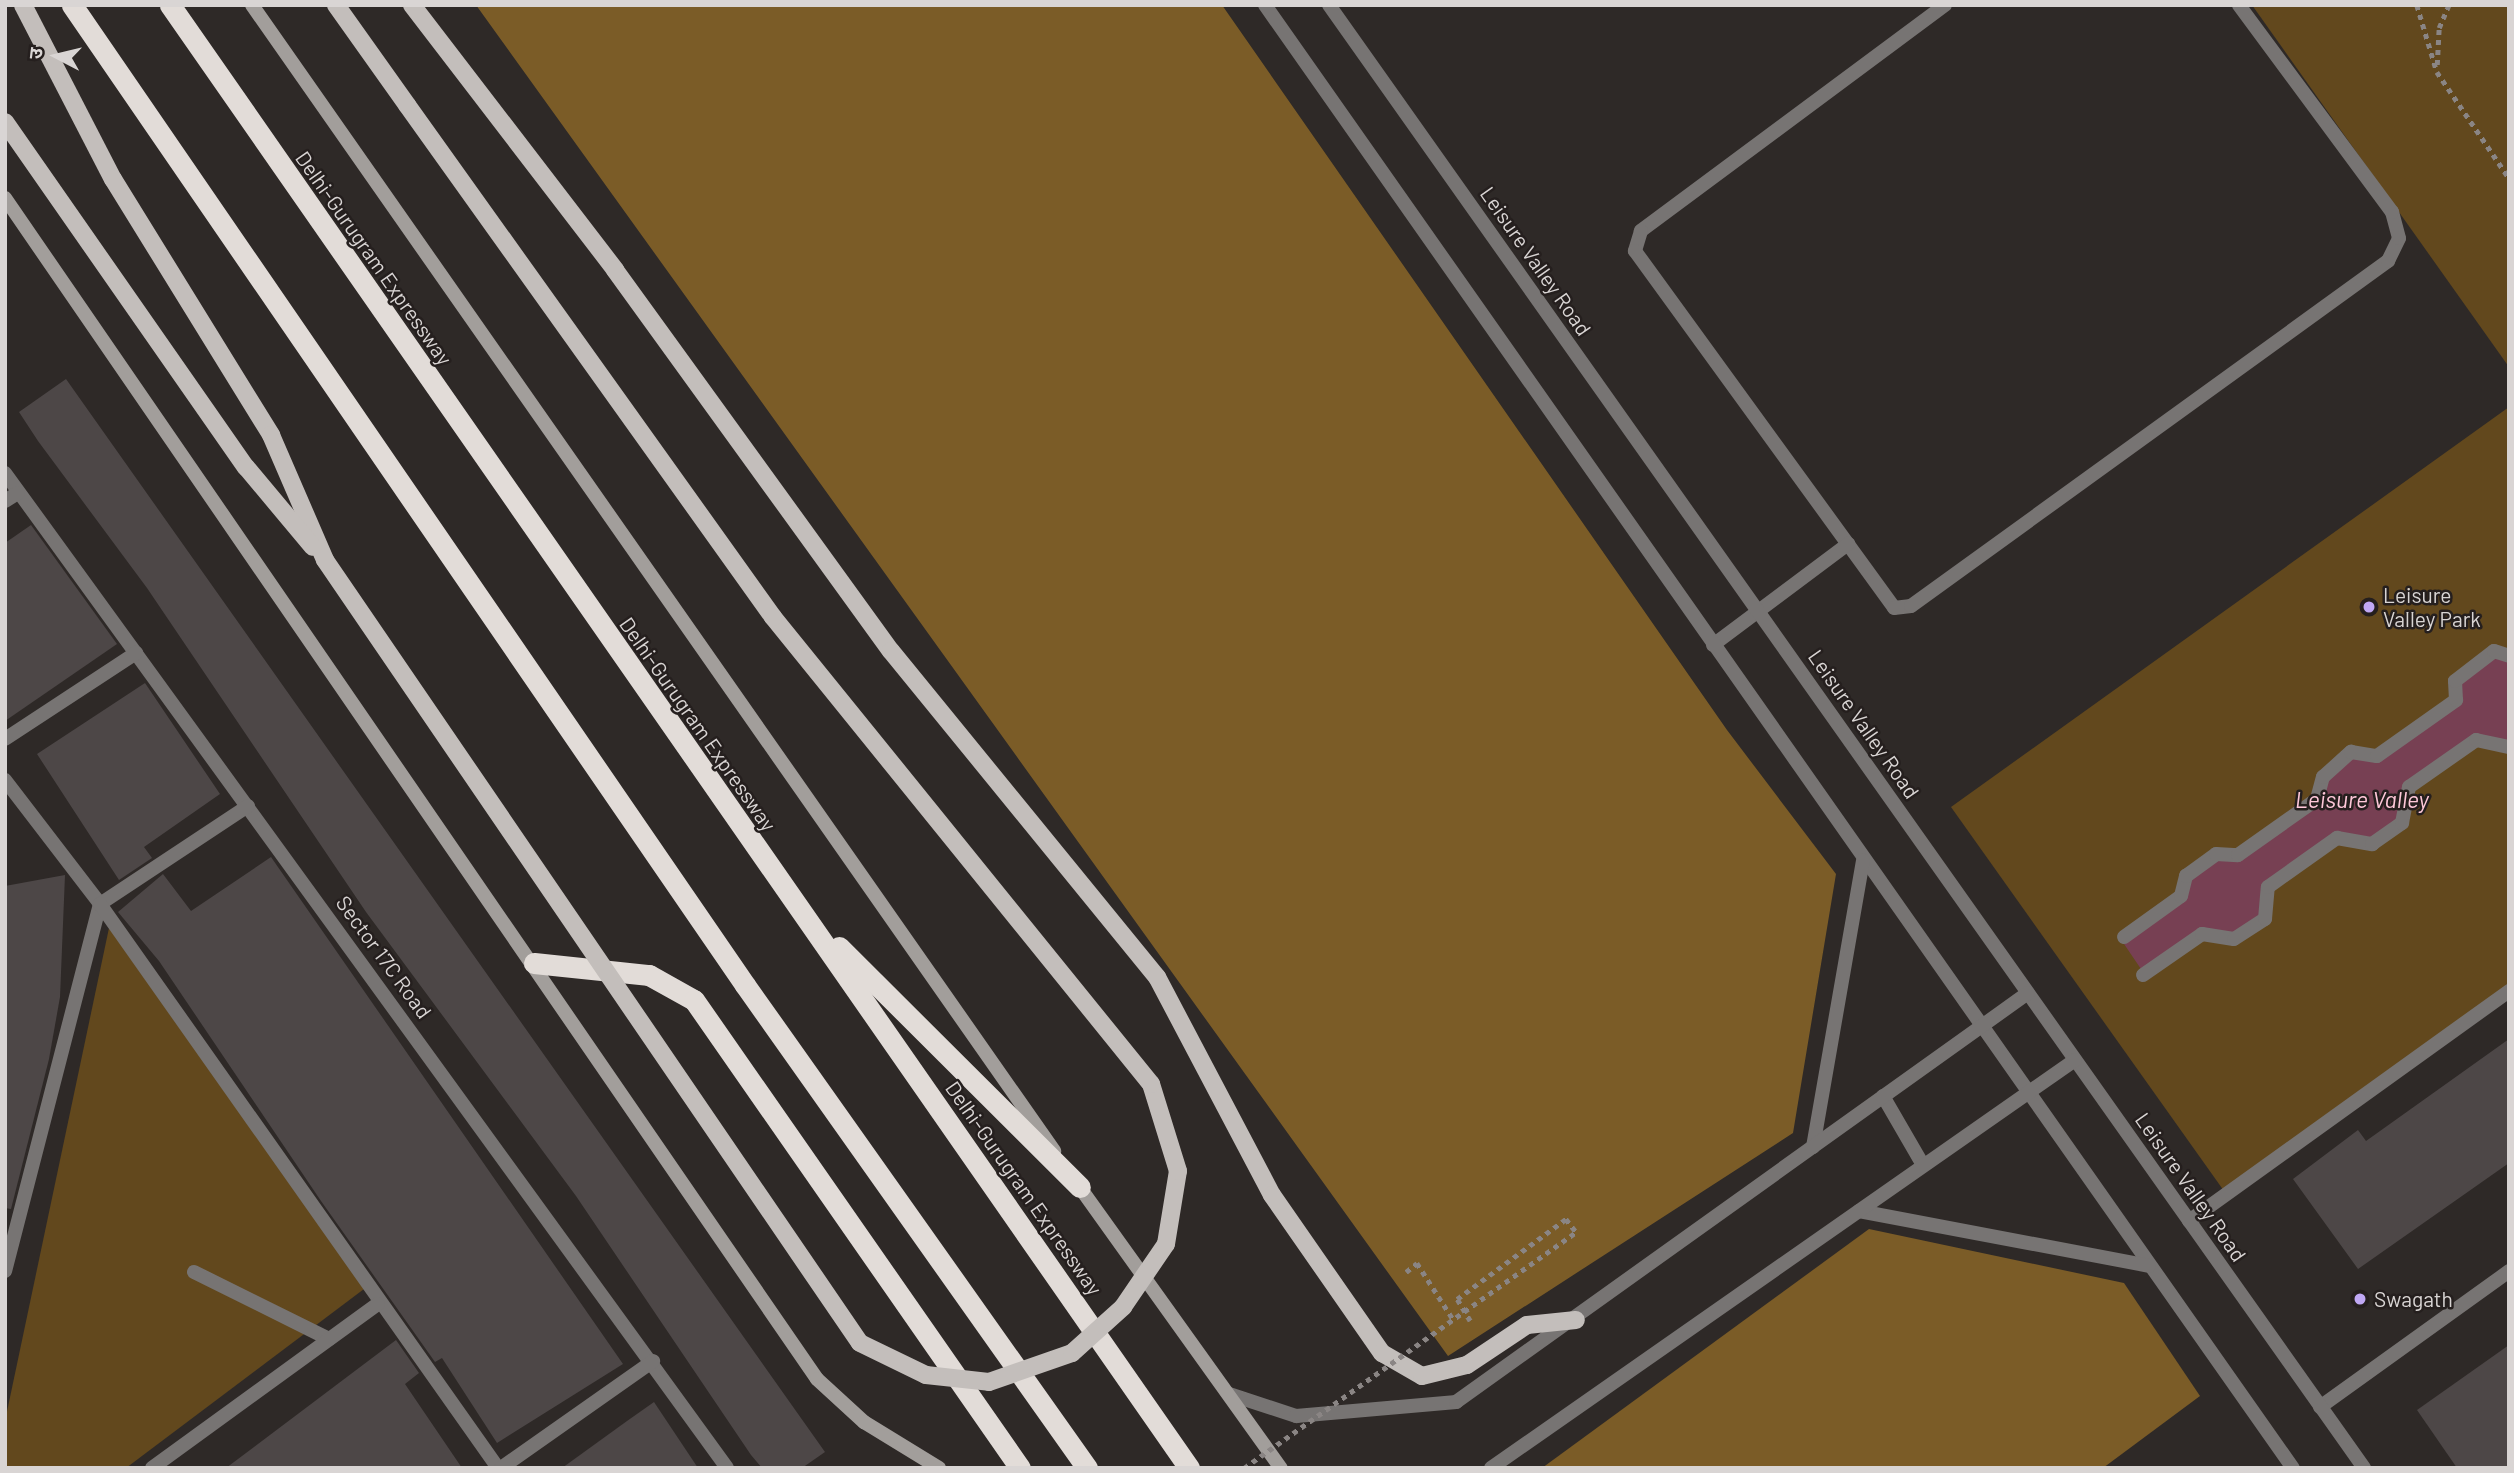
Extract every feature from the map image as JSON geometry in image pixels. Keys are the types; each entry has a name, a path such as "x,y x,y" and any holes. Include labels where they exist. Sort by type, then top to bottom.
{"highway":[{"path":"72,5 562,717 1087,1468"},
{"name":"Delhi-Gurugram Expressway","path":"170,5 628,670 800,909 1189,1468"},
{"path":"800,909 1080,1187"},
{"path":"534,963 649,975 694,1000 1020,1468"}],"main road":[{"path":"23,5 113,178 271,435 325,560"},
{"path":"252,5 1080,1187 1281,1468"},
{"path":"5,122 246,467 325,560 860,1343 926,1375 989,1382 1072,1353 1123,1307 1166,1244 1178,1171 1151,1084 773,617 336,5"},
{"path":"412,5 615,270 891,651 1157,977 1272,1195 1382,1353 1422,1376 1466,1365 1527,1325 1576,1320"},
{"path":"5,198 534,963 817,1379 864,1422 939,1468"}],"street":[{"path":"1265,5 1863,860 2293,1468"},
{"name":"Leisure Valley Road","path":"1328,5 2364,1468"},
{"path":"1945,5 1641,231 1635,250 1848,544 1881,598 1894,608 1911,607 2388,261 2399,238 2392,212 2239,5"},
{"name":"Sector 17C Road","path":"5,473 653,1361 727,1468"},
{"path":"5,501 18,493"},
{"path":"1713,645 1756,608 1848,544"},
{"path":"2124,937 2181,896 2186,876 2216,854 2238,855 2317,799 2323,777 2351,752 2377,756 2456,701 2455,681 2494,651 2509,656"},
{"path":"5,739 136,653"},
{"path":"2143,975 2202,934 2234,939 2265,919 2268,887 2337,838 2372,844 2402,822 2409,788 2476,740 2509,747"},
{"path":"5,780 100,904 377,1304 499,1468 653,1361"},
{"path":"5,1271 100,904 248,806"},
{"path":"1813,1147 1863,860"},
{"path":"2189,1221 2509,991"},
{"path":"1229,1394 1296,1416 1433,1408 1491,1382 1980,1025 2028,993"},
{"path":"1491,1468 2075,1060"},
{"path":"1883,1096 1923,1165"},
{"path":"1859,1211 2149,1266"},
{"path":"2320,1407 2509,1271"},
{"path":"194,1272 329,1339"},
{"path":"152,1468 377,1304"}],"path":[{"path":"2417,5 2437,72 2509,178"},
{"path":"2437,72 2439,28 2449,5"},
{"path":"1244,1468 1453,1319 1464,1311 1487,1296 1576,1232 1566,1219 1457,1300 1463,1310 1470,1321"},
{"path":"1406,1272 1417,1263 1453,1319"}],"shaded area":[{"path":"476,5 1222,5 1727,730 1836,874 1793,1133 1448,1356"},
{"path":"2252,5 2509,5 2509,367"},
{"name":"Leisure Valley Park","path":"2509,407 2509,987 2224,1191 1951,807"},
{"path":"109,928 364,1289 126,1468 5,1468 5,1421"},
{"path":"1869,1229 2124,1283 2200,1396 2103,1468 1542,1468"}],"water":[{"name":"Leisure Valley","path":"2494,651 2509,656 2509,747 2476,740 2409,787 2402,823 2372,844 2337,838 2268,887 2265,919 2234,939 2202,934 2143,972 2122,941 2181,896 2186,876 2216,854 2238,855 2317,799 2323,777 2351,752 2378,756 2455,701 2455,681"}],"building":[{"path":"66,379 825,1452 802,1468 762,1468 751,1455 576,1196 366,912 147,588 38,441 19,412"},
{"path":"31,525 117,644 5,721 5,543"},
{"path":"145,683 220,794 144,847 152,858 119,880 37,754"},
{"path":"271,857 623,1364 497,1443 442,1358 435,1362 321,1201 159,961 118,912 163,874 191,911"},
{"path":"65,875 60,997 49,1059 11,1209 5,1208 5,886"},
{"path":"2509,1039 2509,1163 2358,1269 2293,1179 2358,1130 2366,1141"},
{"path":"396,1340 419,1373 405,1384 462,1468 226,1468"},
{"path":"2509,1345 2509,1468 2457,1468 2417,1410"},
{"path":"654,1402 698,1468 562,1468 627,1421"}],"place":[{"name":"Leisure Valley Park","path":"2369,607"},
{"name":"Swagath","path":"2360,1299"}]}
